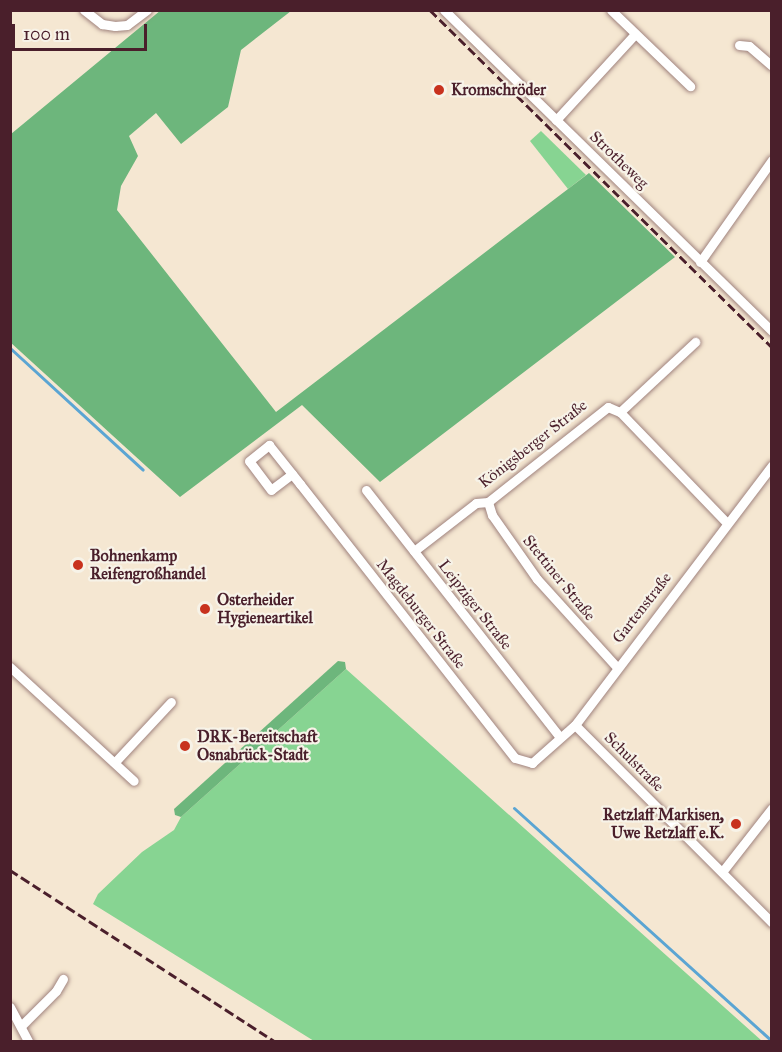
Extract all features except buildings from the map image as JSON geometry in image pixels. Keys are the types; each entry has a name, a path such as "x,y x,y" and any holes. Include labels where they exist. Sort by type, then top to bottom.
{"street":[{"path":"84,10 102,24 115,26 127,24 147,10"},
{"name":"Strotheweg","path":"444,10 771,332"},
{"path":"611,10 690,86"},
{"path":"556,120 635,34"},
{"path":"739,45 749,46 771,66"},
{"path":"700,262 771,160"},
{"name":"Königsberger Straße","path":"414,551 476,503 488,502 602,410 620,411 694,342"},
{"path":"620,411 726,522"},
{"name":"Magdeburger Straße","path":"292,474 271,490 249,461 269,445 292,474 515,758 532,764"},
{"name":"Gartenstraße","path":"532,764 575,725 616,666 771,465"},
{"name":"Leipziger Straße","path":"366,490 561,737"},
{"name":"Stettiner Straße","path":"488,502 492,515 537,579 616,666"},
{"path":"10,667 134,781"},
{"path":"115,762 171,702"},
{"name":"Schulstraße","path":"575,725 771,923"},
{"path":"722,872 771,808"},
{"path":"21,1026 56,991 63,979"},
{"path":"10,1007 29,1041"}],"green space":[{"path":"161,10 291,11 241,50 228,107 181,144 156,113 129,136 138,156 121,186 117,210 276,412 589,173 675,257 380,482 302,405 180,497 10,342 11,134"},
{"path":"541,131 586,175 568,189 530,141"},
{"path":"338,661 345,662 346,669 181,817 175,815 174,809"},
{"path":"346,669 762,1041 314,1041 93,904 98,894 142,852 174,830 181,817"}],"waterway":[{"path":"10,348 143,470"},
{"path":"514,808 772,1041"}],"railway":[{"path":"430,10 772,347"},
{"path":"10,870 276,1042"}],"place":[{"name":"Kromschröder","path":"439,90"},
{"name":"Bohnenkamp Reifengroßhandel","path":"78,565"},
{"name":"Osterheider Hygieneartikel","path":"205,609"},
{"name":"DRK-Bereitschaft Osnabrück-Stadt","path":"185,746"},
{"name":"Retzlaff Markisen, Uwe Retzlaff e.K.","path":"736,824"}]}
